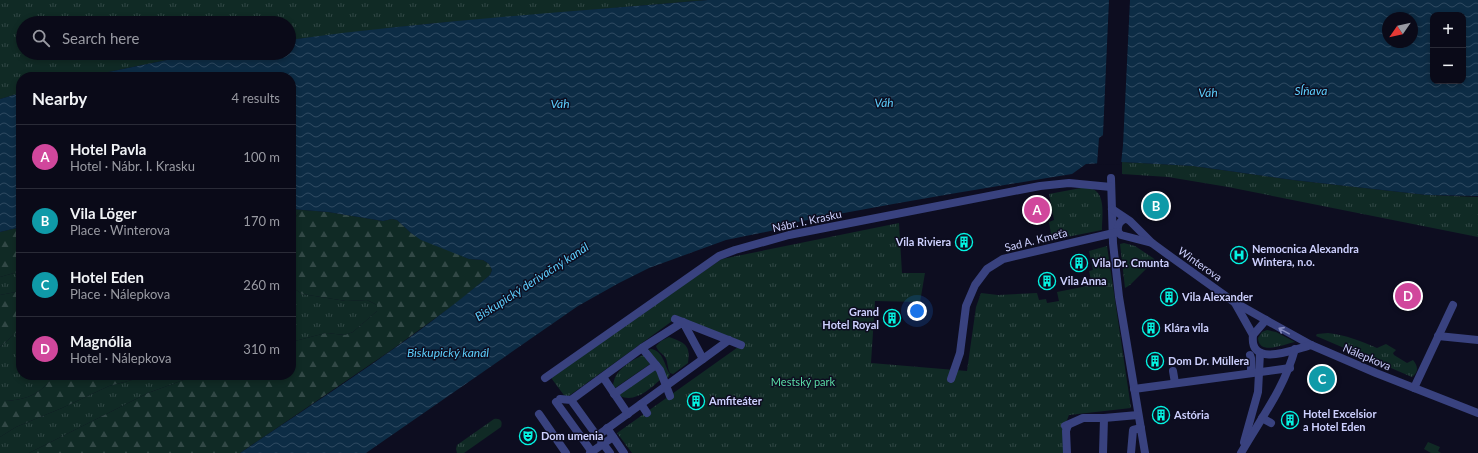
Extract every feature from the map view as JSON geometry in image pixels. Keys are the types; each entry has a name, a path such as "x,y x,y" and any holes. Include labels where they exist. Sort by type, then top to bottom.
{"street":[{"path":"1111,178 1112,209 1116,232 1119,297 1134,389 1134,416 1137,429 1142,439 1144,453"},
{"name":"Nábr. I. Krasku","path":"545,378 719,256 735,250 789,235 1040,186 1069,183 1111,187"},
{"path":"1112,209 1125,219 1120,223 1116,232"},
{"name":"Winterova","path":"1125,219 1130,221 1152,243 1234,302"},
{"name":"Winterova","path":"1116,232 1127,237 1152,243"},
{"name":"Sad A. Kmeťa","path":"951,379 960,353 966,306 975,285 987,269 1003,259 1116,232"},
{"path":"1234,302 1253,335 1254,345 1260,354 1263,371 1243,452"},
{"name":"Nálepkova","path":"1234,302 1303,341 1414,388 1478,413"},
{"path":"1414,388 1453,304"},
{"path":"1253,335 1266,320"},
{"path":"679,321 741,345"},
{"path":"613,437 591,452 558,401 571,400 603,377 624,359 679,321"},
{"path":"679,321 703,359"},
{"path":"1438,336 1478,340"},
{"path":"597,436 729,340"},
{"path":"1260,354 1270,356 1312,345"},
{"path":"642,348 656,365 663,377 670,396"},
{"path":"1243,452 1282,385 1286,368 1295,349"},
{"path":"1250,355 1251,373"},
{"path":"614,394 656,365"},
{"path":"1134,389 1175,383 1214,374 1251,373 1286,368"},
{"path":"1173,372 1175,383"},
{"path":"603,377 628,414"},
{"path":"571,400 610,453"},
{"path":"641,404 646,413"},
{"path":"539,414 566,453"},
{"path":"1067,453 1066,425 1083,418 1100,416 1134,416"},
{"path":"1100,416 1103,453"},
{"path":"1262,418 1271,423"},
{"path":"607,428 624,453"},
{"path":"1131,453 1132,442 1137,429"},
{"path":"1132,442 1142,439"}],"green space":[{"path":"0,0 708,0 427,24 296,39 296,16 16,16 16,60 167,60 108,72 16,72 16,94 0,99"},
{"path":"1122,162 1193,166 1293,180 1427,195 1478,197 1478,237 1228,187 1168,177 1122,174"},
{"path":"1086,187 1096,191 1100,195 1102,230 1052,240 1049,222 1054,220 1049,194"},
{"path":"296,209 303,210 299,213 296,218"},
{"path":"303,210 328,212 383,221 392,219 397,220 411,233 469,259 483,260 489,264 492,270 490,275 459,301 390,351 240,453 29,453 148,393 183,380 296,380 296,341 326,333 345,335 353,332 377,311 377,305 367,300 346,301 302,294 296,290 296,218"},
{"name":"Mestský park","path":"899,223 902,273 925,273 920,302 875,301 871,363 967,371 976,307 981,293 998,295 1037,293 1039,300 1046,299 1047,303 1059,301 1057,292 1092,285 1089,271 1093,270 1089,251 1107,246 1131,408 1069,415 1063,430 1065,453 632,453 617,433 741,345 675,319 566,398 549,375 722,259"},
{"path":"16,228 16,272 0,277 0,232"},
{"path":"1124,243 1135,246 1155,260 1130,285 1125,288 1120,244"},
{"path":"16,272 16,292 0,295 0,277"},
{"path":"296,290 302,294 346,301 367,300 377,305 377,311 353,332 345,335 326,333 296,341"},
{"path":"16,292 16,333 0,347 0,295"},
{"path":"1267,330 1276,332 1295,342 1273,348 1267,348 1259,343 1258,338 1262,332"},
{"path":"16,333 16,380 50,380 43,388 31,396 17,400 0,401 0,347"},
{"path":"1328,333 1341,335 1377,348 1386,344 1396,350 1393,353 1394,355 1407,363 1413,360 1416,364 1417,371 1412,377 1316,336 1317,334"},
{"path":"669,337 683,343 688,348 689,352 688,363 673,374 670,373 668,369 664,355 656,346 661,341"},
{"path":"650,349 655,350 661,355 670,374 668,378 665,377 648,351"},
{"path":"643,355 650,364 615,388 613,387 619,371 633,360"},
{"path":"652,370 657,371 660,380 652,387 642,394 631,398 620,396 620,392"},
{"path":"50,380 132,380 109,386 16,427 0,437 0,401 17,400 31,396"},
{"path":"132,380 183,380 148,393 29,453 0,453 0,437 16,427 109,386"},
{"path":"494,419 500,420 502,423 501,427 464,453 457,453 457,445"},
{"path":"1428,442 1440,447 1438,451 1441,453 1431,453 1424,449"}],"water":[{"path":"708,0 1478,0 1478,196 1427,195 1293,180 1193,166 1122,162 1086,164 1072,174 961,192 777,226 775,230 726,240 649,268 619,283 578,306 366,453 240,453 430,323 490,275 492,270 489,264 483,260 469,259 421,240 397,220 392,219 383,221 328,212 296,209 296,72 108,72 167,60 296,60 296,39 446,22"},
{"path":"16,94 16,228 0,232 0,99"}],"pier":[{"path":"1109,0 1130,0 1123,145 1121,164 1097,165 1099,138 1103,135"}],"place":[{"name":"Vila Löger","path":"1156,206"},
{"name":"Hotel Pavla","path":"1037,210"},
{"name":"Vila Riviera","path":"964,242"},
{"name":"Nemocnica Alexandra Wintera, n.o.","path":"1239,255"},
{"name":"Vila Dr. Cmunta","path":"1079,263"},
{"name":"Vila Anna","path":"1047,281"},
{"name":"Magnólia","path":"1408,296"},
{"name":"Vila Alexander","path":"1169,297"},
{"name":"Grand Hotel Royal","path":"892,318"},
{"name":"Klára vila","path":"1151,328"},
{"name":"Dom Dr. Müllera","path":"1155,361"},
{"name":"Hotel Eden","path":"1322,379"},
{"name":"Amfiteáter","path":"696,401"},
{"name":"Astória","path":"1161,415"},
{"name":"Hotel Excelsior a Hotel Eden","path":"1290,420"},
{"name":"Dom umenia","path":"528,436"}],"water label":[{"name":"Sĺňava","path":"1311,91"},
{"name":"Váh","path":"1208,93"},
{"name":"Váh","path":"884,103"},
{"name":"Váh","path":"560,104"},
{"name":"Biskupický derivačný kanál","path":"532,282"},
{"name":"Biskupický kanál","path":"448,353"}]}
